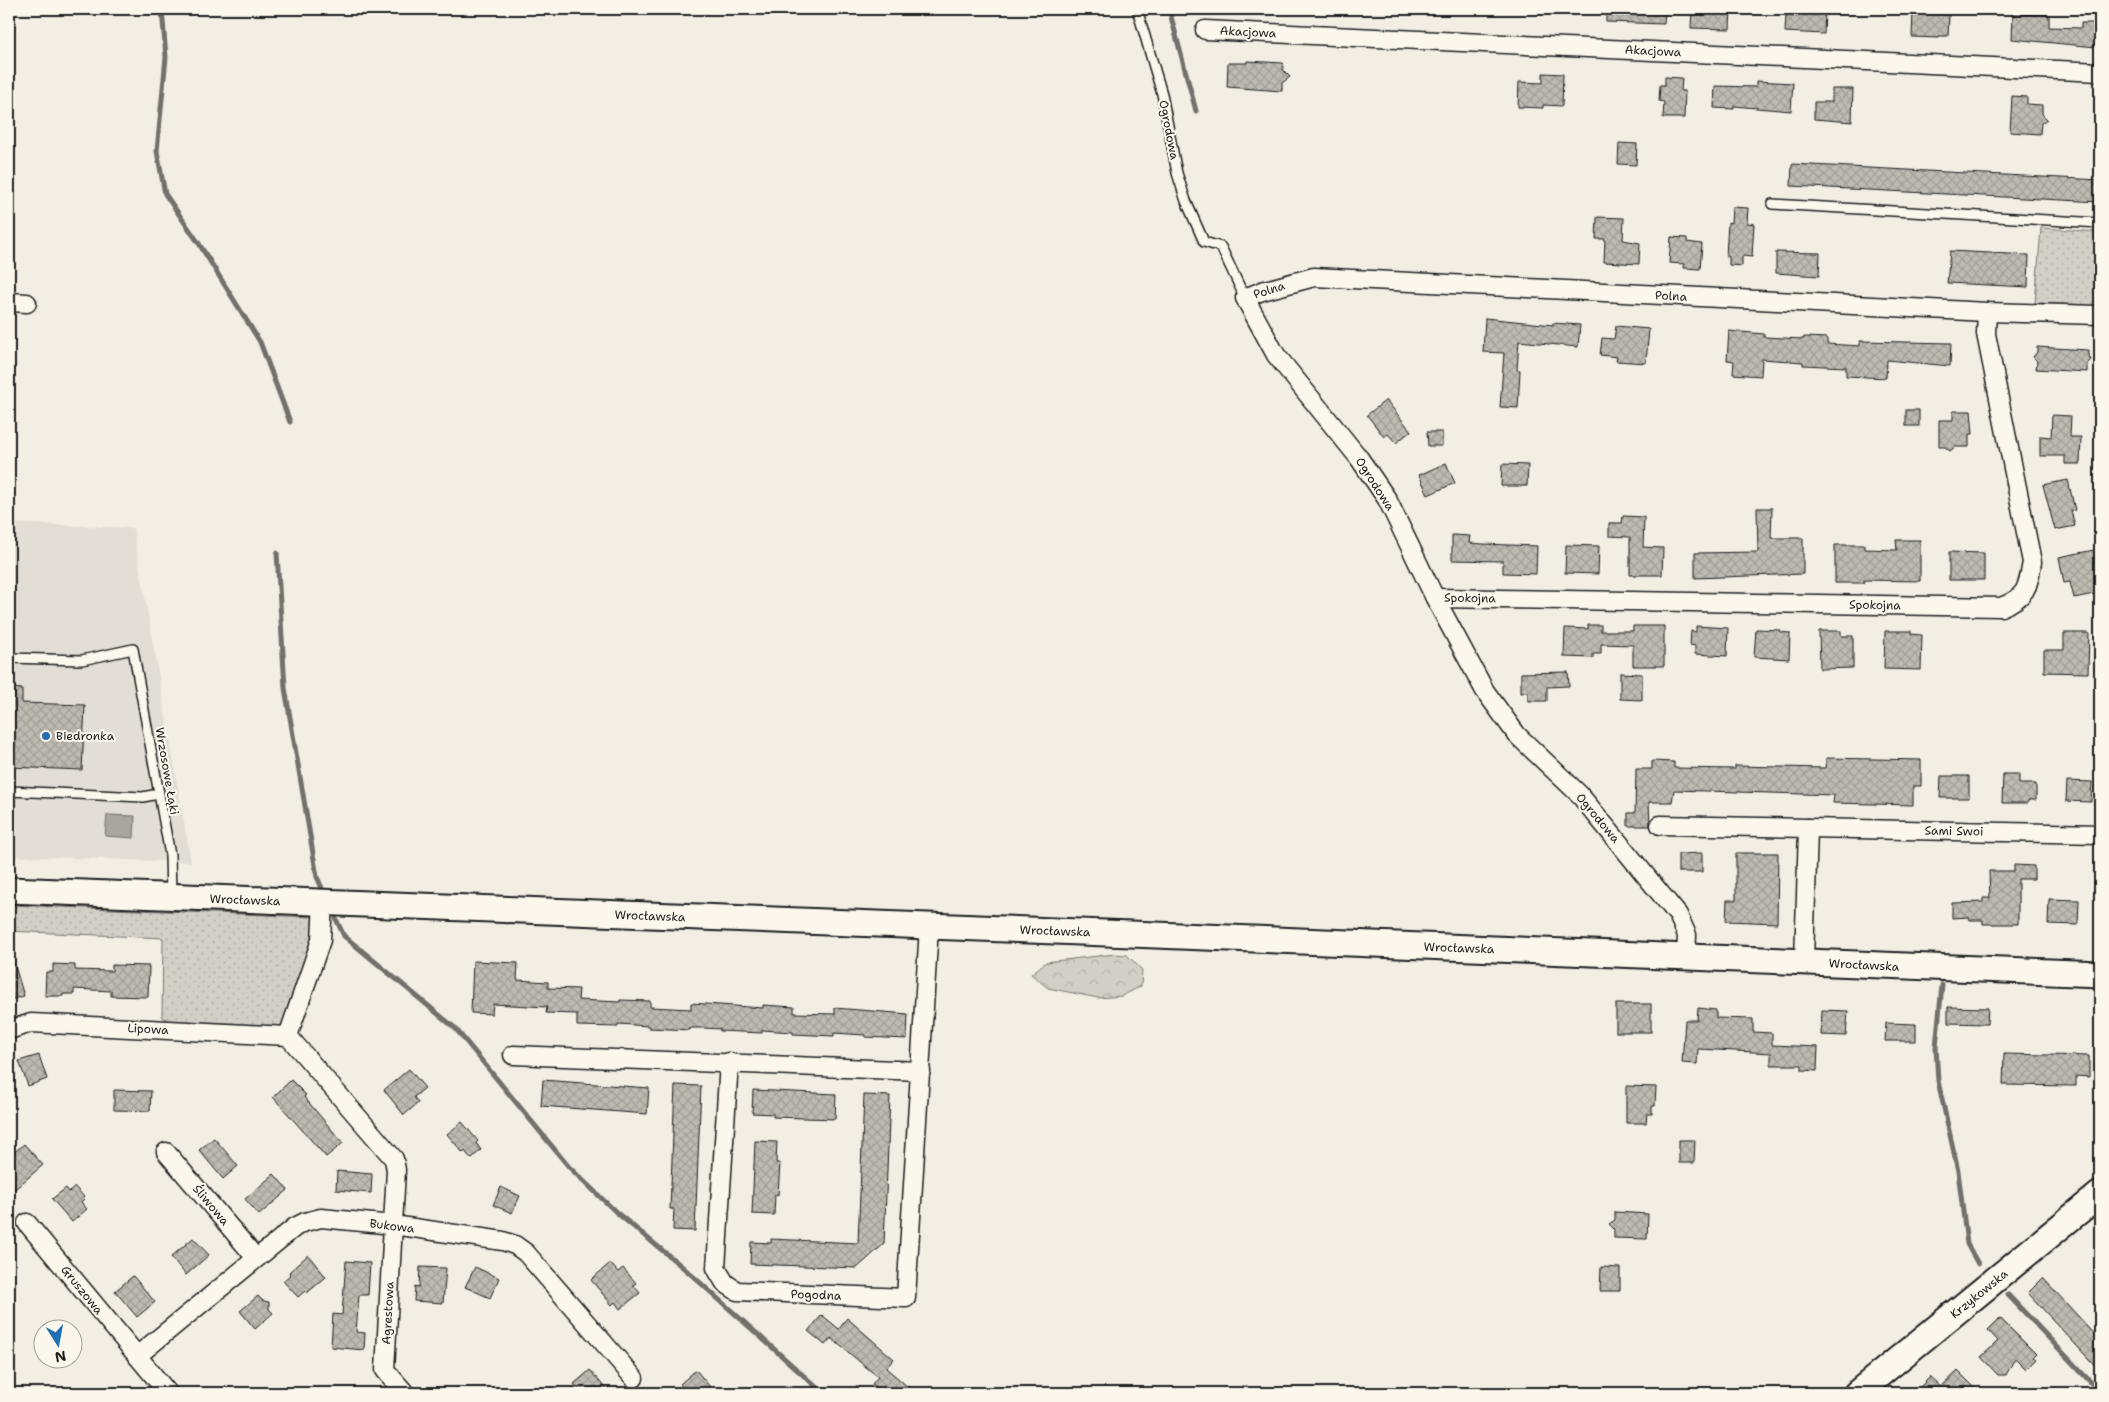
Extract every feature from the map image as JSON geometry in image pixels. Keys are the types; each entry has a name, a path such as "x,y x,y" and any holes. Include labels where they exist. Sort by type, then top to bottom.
{"street":[{"name":"Akacjowa","path":"1205,30 2100,72"},
{"name":"Polna","path":"1245,298 1262,291 1314,277 1987,312 2100,315"},
{"name":"Ogrodowa","path":"1245,298 1276,355 1359,458 1388,500 1434,598 1485,691 1516,735 1579,794 1678,915 1687,935 1686,957"},
{"path":"9,302 27,303"},
{"name":"Spokojna","path":"1434,598 2001,607 2016,601 2028,585 2032,562 1986,334 1987,312"},
{"name":"Sami Swoi","path":"1660,825 2100,834"},
{"path":"1804,962 1808,828"},
{"name":"Wrocławska","path":"9,890 2100,974"},
{"path":"323,903 321,940 288,1036 394,1159 396,1170 393,1225"},
{"name":"Pogodna","path":"729,1062 716,1268 725,1283 737,1291 906,1298 929,927"},
{"name":"Lipowa","path":"9,1030 31,1023 288,1036"},
{"path":"513,1054 921,1071"},
{"name":"Śliwowa","path":"166,1152 256,1258"},
{"name":"Krzykowska","path":"1857,1393 2100,1194"},
{"name":"Bukowa","path":"137,1356 295,1227 321,1218 393,1225 503,1241 515,1245 526,1253 634,1378"},
{"name":"Gruszowa","path":"27,1223 168,1393"},
{"name":"Agrestowa","path":"393,1225 385,1370 405,1393"}],"lane":[{"name":"Ogrodowa","path":"1137,9 1162,94 1177,173 1186,201 1204,242 1221,247 1245,298"},
{"path":"1772,204 2100,223"},
{"name":"Wrzosowe Łąki","path":"9,658 82,660 133,649 170,855 171,897"},
{"path":"9,791 143,797 158,794"}],"shaded area":[{"path":"9,523 133,528 191,862 9,856"},
{"path":"107,815 135,816 134,838 105,836"}],"green space":[{"path":"2041,228 2100,232 2100,306 2035,303"},
{"path":"9,905 313,917 311,939 284,1026 177,1025 162,1017 163,938 9,931"},
{"path":"1115,954 1127,955 1142,970 1141,986 1122,996 1098,998 1048,988 1031,974 1046,962"}],"building":[{"path":"1606,9 1665,9 1664,24 1606,22"},
{"path":"1731,9 1730,29 1691,28 1692,10"},
{"path":"1794,9 1825,10 1824,34 1785,32 1786,15 1794,15"},
{"path":"1913,11 1949,15 1948,36 1939,36 1939,38 1912,37"},
{"path":"2013,14 2049,15 2049,27 2081,28 2081,23 2097,23 2096,47 2012,39"},
{"path":"1247,61 1283,63 1283,70 1290,77 1282,83 1282,91 1227,87 1228,63 1247,63"},
{"path":"1543,73 1563,74 1562,106 1543,105 1543,108 1518,107 1519,82 1543,83"},
{"path":"1665,77 1682,78 1681,91 1685,91 1684,118 1663,118 1664,102 1659,101 1660,85 1665,85"},
{"path":"1756,81 1793,83 1791,111 1734,106 1734,109 1714,108 1715,86 1756,87"},
{"path":"1832,89 1853,89 1852,122 1814,119 1814,102 1832,102"},
{"path":"2012,96 2027,97 2027,104 2042,105 2042,114 2047,119 2041,123 2040,134 2010,132"},
{"path":"1619,143 1637,144 1636,165 1618,164"},
{"path":"1792,164 2100,180 2100,202 1791,186"},
{"path":"1732,207 1748,208 1747,223 1754,224 1752,257 1742,256 1742,266 1729,265 1729,256 1726,256 1728,222 1731,223"},
{"path":"1597,217 1624,218 1623,240 1640,243 1639,264 1604,262 1605,239 1596,239"},
{"path":"1671,237 1687,238 1687,242 1702,244 1700,269 1684,268 1684,264 1669,263"},
{"path":"1950,251 2029,255 2028,287 1947,283"},
{"path":"1776,252 1820,253 1819,276 1776,273"},
{"path":"1485,318 1553,325 1553,323 1580,325 1578,347 1519,341 1517,370 1520,370 1518,408 1500,407 1504,353 1483,352"},
{"path":"1616,326 1649,329 1646,363 1616,361 1617,357 1600,355 1602,338 1614,339"},
{"path":"1729,331 1764,334 1764,337 1827,338 1827,344 1860,346 1860,341 1951,343 1950,366 1887,360 1886,378 1846,376 1846,367 1803,365 1803,362 1762,359 1761,376 1733,374 1734,361 1727,360"},
{"path":"2037,347 2088,350 2091,360 2087,364 2087,372 2036,369 2037,361 2033,357 2037,352"},
{"path":"1386,400 1411,431 1396,443 1388,434 1384,437 1367,415"},
{"path":"1906,410 1919,410 1919,426 1906,426"},
{"path":"1953,411 1971,411 1973,434 1969,434 1969,447 1955,447 1950,451 1945,447 1939,447 1939,420 1953,420"},
{"path":"2052,415 2071,416 2070,437 2081,437 2080,464 2065,464 2065,456 2040,456 2040,436 2051,437"},
{"path":"1427,432 1442,432 1442,446 1428,446"},
{"path":"1446,463 1455,483 1428,495 1419,475"},
{"path":"1502,464 1528,465 1527,486 1501,486"},
{"path":"2068,480 2075,510 2071,511 2075,526 2055,530 2043,485"},
{"path":"1757,508 1772,508 1771,538 1803,538 1803,574 1695,578 1695,553 1758,552"},
{"path":"1623,516 1644,517 1643,547 1663,548 1662,575 1630,575 1630,537 1609,536 1609,523 1622,523"},
{"path":"1452,535 1470,536 1469,543 1537,546 1536,574 1503,573 1503,561 1452,560"},
{"path":"1896,540 1920,540 1920,581 1864,580 1864,583 1835,583 1835,545 1864,545 1864,549 1897,550"},
{"path":"1566,545 1599,546 1598,574 1565,573"},
{"path":"2094,550 2100,576 2095,577 2099,593 2074,598 2070,582 2064,583 2059,557"},
{"path":"1949,552 1984,553 1984,580 1949,580"},
{"path":"1588,625 1601,625 1601,631 1633,631 1633,626 1664,626 1664,666 1633,666 1633,645 1601,644 1601,654 1593,654 1593,658 1564,657 1565,628 1588,629"},
{"path":"1696,626 1728,628 1727,656 1695,654 1695,646 1690,645 1691,631 1696,632"},
{"path":"1756,629 1780,630 1780,632 1790,633 1789,659 1754,657"},
{"path":"1819,631 1841,631 1841,636 1853,636 1853,668 1820,669"},
{"path":"1885,631 1911,631 1911,634 1922,635 1921,670 1884,669"},
{"path":"2064,633 2089,633 2088,673 2044,672 2044,650 2064,650"},
{"path":"1568,672 1569,686 1547,687 1547,701 1528,701 1528,692 1521,693 1521,673"},
{"path":"1620,673 1642,674 1642,700 1620,699"},
{"name":"Biedronka","path":"9,688 22,689 22,703 85,705 82,770 9,767"},
{"path":"1826,758 1921,760 1921,786 1913,786 1913,805 1833,803 1834,795 1674,790 1672,802 1649,802 1650,826 1628,826 1628,813 1635,813 1636,769 1652,769 1652,761 1674,762 1674,768 1735,769 1735,766 1825,768"},
{"path":"2003,774 2019,774 2019,784 2036,784 2036,800 2028,800 2028,803 2002,803"},
{"path":"1941,776 1969,776 1969,798 1940,798"},
{"path":"2067,781 2092,782 2091,802 2066,801"},
{"path":"1702,853 1702,872 1678,872 1678,854"},
{"path":"1736,853 1778,853 1777,923 1726,921 1727,900 1736,900"},
{"path":"2014,865 2034,866 2034,879 2018,879 2018,924 1983,924 1983,920 1970,920 1969,917 1952,918 1952,903 1983,902 1983,898 1990,898 1989,871 2014,871"},
{"path":"2049,899 2079,900 2078,925 2048,924"},
{"path":"9,956 12,956 24,996 9,1000"},
{"path":"473,961 518,963 517,980 548,982 548,988 579,989 578,1000 650,1001 650,1007 691,1009 691,1003 763,1008 763,1005 794,1007 794,1013 835,1014 835,1008 908,1014 907,1039 834,1033 834,1036 762,1030 762,1033 720,1031 720,1029 705,1028 690,1028 690,1030 649,1028 649,1026 618,1024 618,1027 577,1026 577,1014 546,1013 547,1007 493,1004 492,1014 471,1013"},
{"path":"53,964 75,965 75,970 112,971 112,965 149,966 148,997 111,996 111,991 74,989 74,994 45,996 46,972 53,972"},
{"path":"1616,1004 1651,1004 1651,1032 1616,1032"},
{"path":"1948,1007 1988,1008 1987,1024 1948,1023"},
{"path":"1698,1008 1716,1010 1716,1018 1753,1019 1753,1032 1772,1033 1772,1045 1818,1047 1817,1071 1802,1070 1802,1065 1771,1065 1771,1053 1698,1049 1697,1064 1682,1063 1685,1020 1697,1020"},
{"path":"1822,1010 1848,1011 1846,1036 1821,1035"},
{"path":"1886,1023 1916,1024 1916,1041 1885,1041"},
{"path":"2004,1054 2089,1056 2089,1077 2076,1076 2076,1086 2003,1085"},
{"path":"39,1055 47,1079 28,1086 19,1061"},
{"path":"409,1069 425,1088 414,1097 418,1103 404,1115 384,1090"},
{"path":"291,1080 306,1095 304,1097 343,1143 326,1157 273,1097"},
{"path":"543,1080 649,1088 647,1114 541,1106"},
{"path":"675,1085 701,1086 695,1231 673,1230 674,1209 670,1209"},
{"path":"1626,1086 1656,1087 1655,1106 1652,1106 1652,1114 1647,1114 1646,1123 1626,1123"},
{"path":"114,1090 151,1091 150,1111 114,1110"},
{"path":"753,1090 836,1094 835,1119 773,1117 773,1114 752,1113"},
{"path":"864,1095 890,1096 884,1244 857,1268 750,1264 751,1242 771,1243 771,1239 858,1243"},
{"path":"462,1122 478,1141 476,1143 481,1150 471,1159 465,1151 463,1153 447,1134"},
{"path":"214,1138 238,1166 223,1179 199,1150"},
{"path":"1679,1140 1695,1140 1694,1163 1679,1163"},
{"path":"755,1141 777,1142 776,1163 780,1163 778,1195 775,1194 774,1215 752,1214"},
{"path":"24,1144 43,1165 9,1194 9,1157"},
{"path":"337,1171 372,1174 371,1193 336,1190"},
{"path":"274,1174 288,1190 259,1215 245,1199"},
{"path":"75,1187 85,1198 81,1202 87,1209 72,1222 52,1199 66,1188 69,1192"},
{"path":"501,1187 520,1196 512,1213 493,1205"},
{"path":"1615,1212 1648,1214 1647,1239 1614,1238 1614,1229 1609,1224 1615,1220"},
{"path":"193,1238 209,1255 186,1275 171,1257"},
{"path":"308,1255 326,1277 307,1293 305,1291 298,1297 283,1281 291,1274 289,1272"},
{"path":"346,1261 370,1263 368,1295 359,1295 356,1332 365,1333 364,1350 331,1347 333,1314 342,1315"},
{"path":"610,1263 618,1272 623,1268 636,1283 633,1285 640,1293 620,1309 615,1302 612,1305 591,1280"},
{"path":"420,1267 446,1268 443,1303 414,1301 415,1286 419,1287"},
{"path":"475,1267 499,1278 490,1298 465,1287"},
{"path":"1601,1267 1620,1268 1620,1291 1600,1291"},
{"path":"133,1276 155,1302 137,1317 115,1291"},
{"path":"2043,1278 2100,1340 2100,1371 2028,1293"},
{"path":"258,1296 263,1301 269,1302 269,1309 273,1313 255,1329 240,1311"},
{"path":"822,1315 839,1329 847,1318 894,1359 886,1368 915,1393 882,1393 872,1384 878,1377 831,1338 825,1345 808,1331"},
{"path":"2000,1318 2036,1354 2033,1357 2036,1359 2026,1369 2015,1358 2006,1375 1998,1375 1981,1357 1998,1341 1988,1330"},
{"path":"590,1370 609,1393 582,1393 574,1384"},
{"path":"696,1370 715,1393 688,1393 680,1384"},
{"path":"1958,1371 1980,1393 1914,1393 1930,1377 1941,1387"}],"waterway":[{"path":"162,9 166,57 157,151 165,194 198,242 260,342 290,422"},
{"path":"1169,9 1196,111"},
{"path":"277,553 285,688 317,877 322,888"},
{"path":"336,919 344,936 455,1028 569,1167 617,1213 685,1269 823,1393"},
{"path":"1942,985 1936,1047 1938,1081 1958,1171 1967,1244 1978,1264"},
{"path":"2008,1295 2100,1392"}],"place":[{"name":"Biedronka","path":"46,736"}]}
